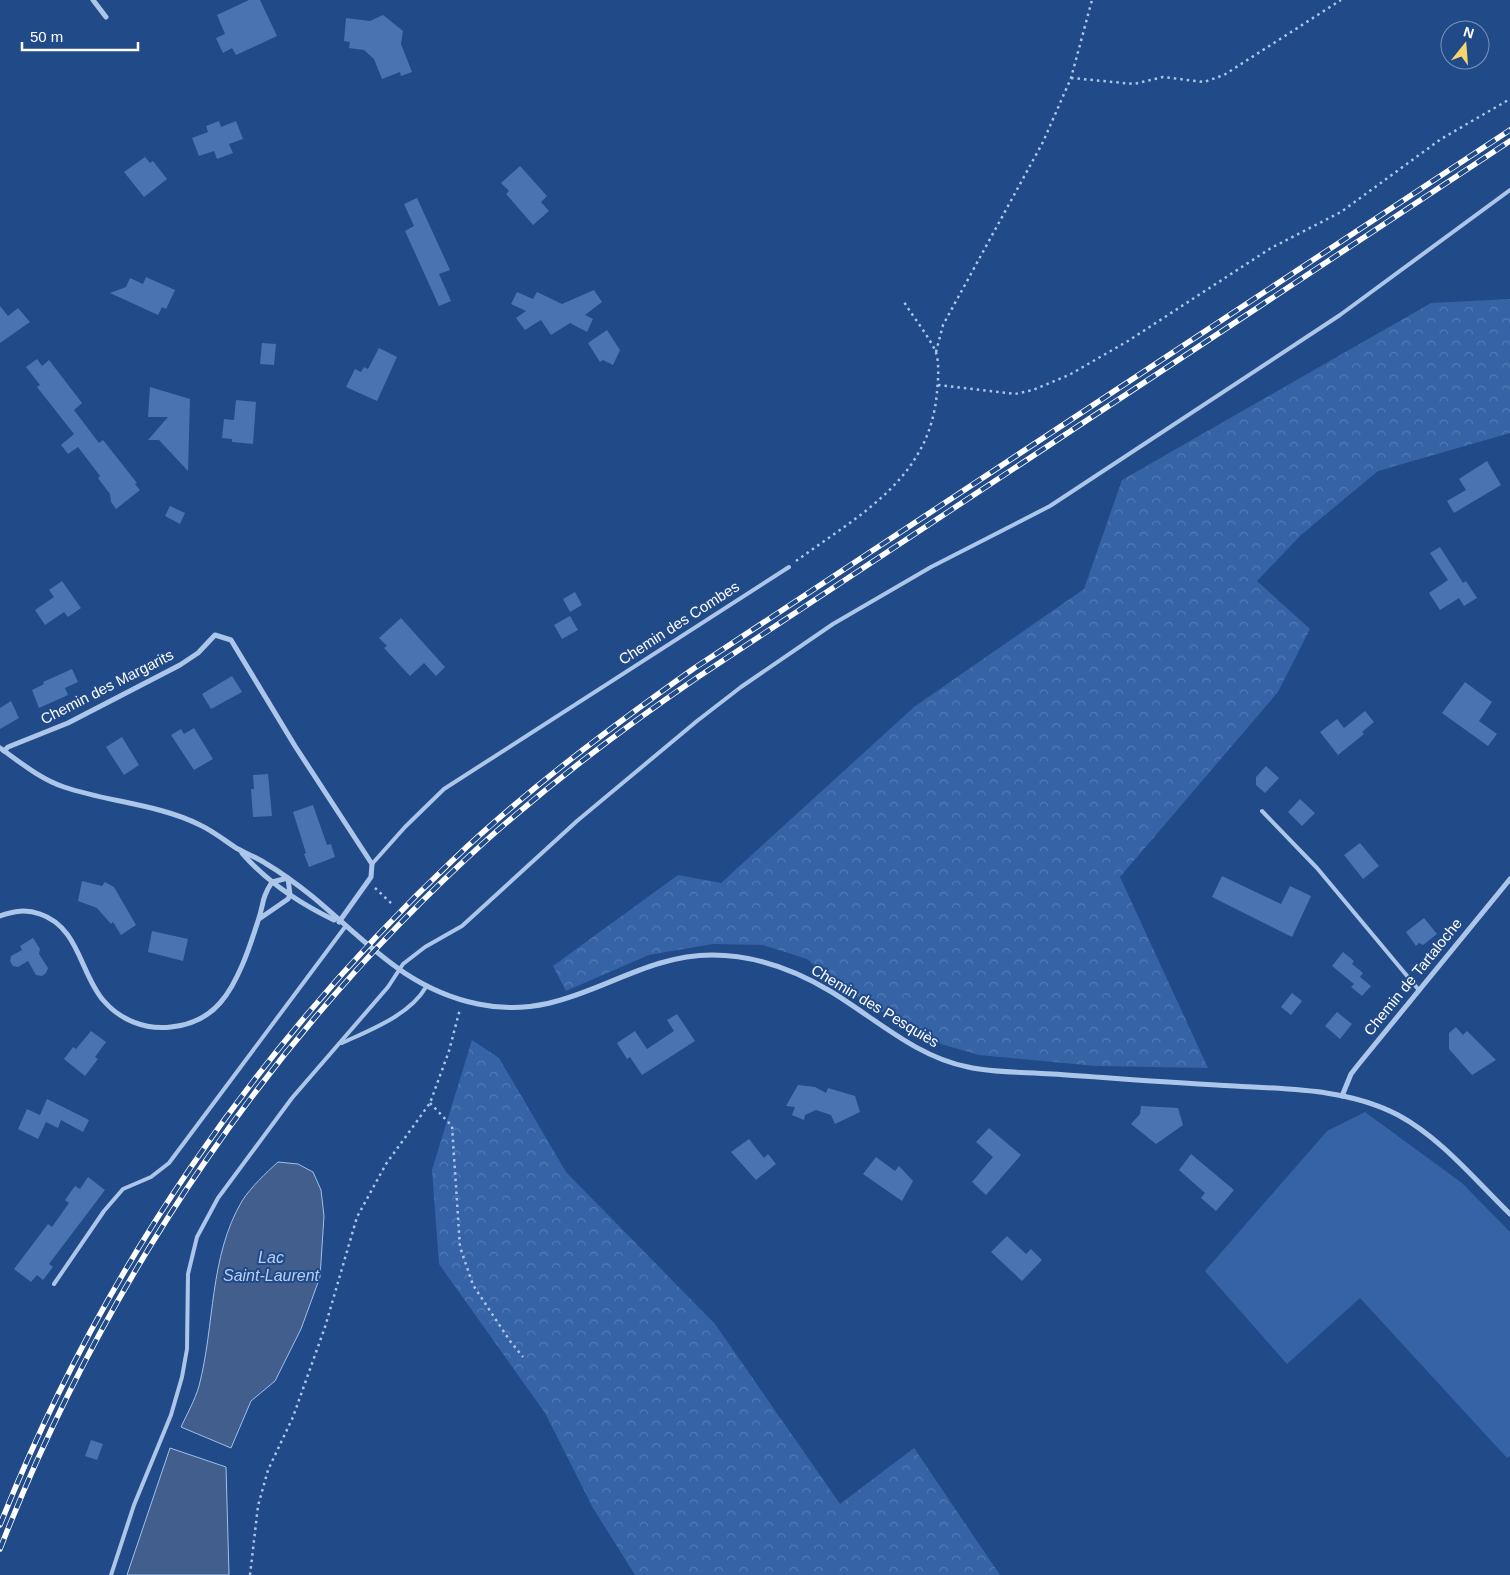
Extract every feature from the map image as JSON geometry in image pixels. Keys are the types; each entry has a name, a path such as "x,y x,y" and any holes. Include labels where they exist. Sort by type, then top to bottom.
{"street":[{"path":"93,0 106,18"},
{"name":"Chemin des Margarits","path":"2,749 68,723 180,665 198,653 215,634 231,640 242,655 295,746 372,864"},
{"name":"Chemin des Pesquiès","path":"2,749 41,776 61,786 175,815 201,826 240,851 263,861 288,878 397,970 426,987 460,1000 483,1006 520,1009 542,1007 652,967 690,957 713,955 740,957 769,963 796,973 830,991 902,1040 939,1058 968,1067 1295,1089 1342,1096 1374,1104 1401,1116 1431,1136 1510,1214"},
{"name":"Chemin des Pesquiès","path":"240,851 254,867 290,895 340,922"},
{"name":"Chemin des Combes","path":"340,922 371,877 372,864"},
{"path":"0,916 14,911 29,911 56,922 67,931 102,999 113,1010 129,1020 144,1026 164,1028 181,1026 198,1020 210,1013 220,1003 235,980 259,920 261,903 272,882 288,878 290,895 288,899 259,920"},
{"name":"Chemin de Tartaloche","path":"1342,1096 1351,1074 1418,989 1510,879"}],"lane":[{"path":"111,1575 134,1505 170,1415 182,1377 187,1349 188,1274 196,1237 218,1198 292,1098 388,987 397,970 425,947 462,926 577,821 697,721 741,687 833,624 931,567 1050,506 1340,315 1510,190"},
{"name":"Chemin des Combes","path":"372,864 405,826 444,789 789,567"},
{"path":"1262,811 1317,868 1418,989"},
{"path":"54,1284 104,1211 123,1189 151,1177 169,1163 345,927"},
{"path":"340,1044 403,1010 422,995 426,987"}],"path":[{"path":"789,567 870,507 910,470 924,445 936,402 938,385 936,352 943,325 1043,142 1071,78 1092,0"},
{"path":"1071,78 1134,84 1163,77 1204,82 1224,75 1341,0"},
{"path":"938,385 1015,394 1034,390 1069,375 1128,341 1271,248 1341,212 1441,139 1510,99"},
{"path":"904,302 936,352"},
{"path":"384,896 392,904"},
{"path":"250,1575 258,1506 268,1470 293,1418 345,1262 357,1217 386,1164 430,1103 449,1051 460,1009 452,1006"},
{"path":"430,1103 452,1126 460,1247 473,1285 510,1341 523,1357"}],"green space":[{"path":"1510,299 1510,433 1378,471 1301,535 1257,581 1310,629 1278,692 1120,877 1208,1068 1095,1066 979,1055 934,1042 844,990 807,959 763,945 713,944 649,955 566,991 553,966 678,875 721,883 914,707 1084,589 1122,480 1431,303"},
{"path":"472,1040 499,1058 566,1172 715,1324 840,1504 914,1448 1000,1575 635,1575 593,1508 545,1413 439,1264 432,1170"},
{"path":"1365,1112 1462,1183 1510,1232 1510,1456 1507,1458 1360,1298 1287,1364 1205,1271 1327,1131"}],"water":[{"name":"Lac Saint-Laurent","path":"278,1162 298,1164 313,1172 321,1190 324,1216 320,1277 301,1329 275,1381 251,1401 231,1448 181,1427 199,1386 218,1268 231,1223 242,1201 259,1180"},
{"path":"170,1448 226,1467 229,1575 127,1575"}],"building":[{"path":"249,0 260,0 277,36 236,55 232,48 223,53 216,38 225,34 217,15"},
{"path":"383,15 403,31 401,44 412,72 401,76 400,72 382,79 374,59 364,50 349,48 350,42 344,41 346,18 370,21"},
{"path":"219,121 221,127 236,121 243,139 229,144 233,153 217,159 214,151 199,156 192,138 208,132 206,126"},
{"path":"145,157 150,163 153,161 167,179 144,197 124,172"},
{"path":"520,166 547,196 541,202 549,211 533,225 506,194 509,191 501,183"},
{"path":"417,198 450,270 439,274 451,301 439,306 405,231 414,226 404,204"},
{"path":"146,277 175,290 166,309 162,307 158,315 110,293 126,287 130,278 143,284"},
{"path":"594,290 602,302 585,315 593,319 587,332 570,323 551,335 541,320 525,330 516,318 526,311 511,304 517,292 533,299 537,292 562,304"},
{"path":"0,306 8,316 18,308 30,322 0,343"},
{"path":"607,330 620,350 613,365 603,360 600,362 588,343"},
{"path":"262,343 276,344 274,365 260,364"},
{"path":"379,348 397,357 377,401 346,387 355,369 361,372 364,367 368,369"},
{"path":"37,359 42,366 49,360 82,403 74,410 99,443 103,440 137,483 135,484 140,490 116,509 111,502 110,494 98,478 100,476 78,447 68,454 61,445 74,434 37,387 40,385 26,367"},
{"path":"150,387 190,399 188,471 159,440 148,440 168,417 148,417"},
{"path":"236,400 256,402 253,444 232,442 232,439 222,438 224,419 234,420"},
{"path":"1487,461 1501,485 1454,513 1447,501 1466,490 1459,479"},
{"path":"170,506 185,513 180,524 165,516"},
{"path":"1440,547 1463,583 1466,581 1477,598 1464,606 1459,598 1440,610 1429,593 1448,580 1430,553"},
{"path":"62,581 81,608 68,617 64,612 45,625 35,610 54,597 49,590"},
{"path":"575,592 582,605 570,612 563,599"},
{"path":"570,616 578,630 562,639 554,625"},
{"path":"401,618 445,667 436,676 424,663 410,676 384,648 387,646 379,638"},
{"path":"72,669 78,682 65,688 68,695 39,708 32,690 44,684 43,682"},
{"path":"232,676 242,692 211,709 202,694"},
{"path":"1465,682 1492,702 1479,721 1497,734 1488,746 1442,713"},
{"path":"11,701 19,718 0,729 0,708"},
{"path":"1365,711 1374,722 1362,732 1364,734 1338,755 1320,732 1337,719 1344,728"},
{"path":"194,728 213,759 194,770 171,735 181,729 184,734"},
{"path":"122,737 139,765 124,775 106,747"},
{"path":"1266,766 1279,778 1265,793 1256,785 1256,777"},
{"path":"268,774 272,816 253,817 251,789 254,789 253,775"},
{"path":"1300,799 1315,813 1302,826 1288,812"},
{"path":"313,805 327,845 331,844 335,857 309,867 293,812"},
{"path":"1360,843 1379,866 1363,879 1344,855"},
{"path":"1222,876 1281,904 1290,886 1311,896 1292,937 1212,897"},
{"path":"82,881 102,886 105,882 114,887 136,925 121,935 113,922 111,924 97,908 78,901"},
{"path":"1424,918 1437,934 1423,945 1419,943 1416,946 1406,932"},
{"path":"152,931 188,939 183,961 148,952"},
{"path":"33,938 40,949 39,954 48,968 42,976 36,975 28,961 18,967 13,966 10,961 11,956 22,950 20,946"},
{"path":"1343,952 1354,961 1352,964 1363,973 1360,977 1371,986 1362,996 1351,987 1354,984 1332,966"},
{"path":"1292,993 1302,1001 1291,1015 1281,1007"},
{"path":"1337,1012 1352,1024 1340,1039 1325,1026"},
{"path":"677,1014 695,1041 642,1075 630,1057 627,1059 617,1043 635,1031 647,1049 674,1031 667,1020"},
{"path":"1456,1027 1463,1035 1467,1031 1496,1060 1472,1075 1449,1049 1449,1033"},
{"path":"91,1031 106,1042 95,1057 98,1059 85,1076 64,1059 73,1047 76,1049"},
{"path":"798,1085 815,1087 826,1093 828,1088 855,1096 860,1112 835,1124 831,1115 816,1110 805,1115 804,1120 792,1115 795,1107 786,1106"},
{"path":"47,1099 89,1120 83,1132 61,1120 58,1128 46,1122 38,1139 18,1129 27,1109 40,1115"},
{"path":"1141,1106 1178,1108 1183,1125 1156,1144 1131,1124 1140,1114"},
{"path":"989,1128 1021,1155 986,1195 972,1182 993,1157 976,1142"},
{"path":"749,1139 764,1158 768,1154 776,1164 756,1180 731,1152"},
{"path":"1191,1154 1234,1190 1216,1211 1201,1198 1205,1193 1179,1170"},
{"path":"876,1157 895,1171 899,1166 913,1181 902,1201 863,1174"},
{"path":"88,1177 105,1190 49,1264 53,1267 43,1280 37,1275 31,1282 14,1269 48,1224 52,1227 69,1203 65,1200 75,1186 80,1189"},
{"path":"1007,1236 1026,1254 1031,1249 1042,1260 1022,1281 991,1252"},
{"path":"91,1440 103,1444 97,1460 85,1456"}],"railway":[{"path":"0,1525 40,1432 86,1341 136,1252 191,1167 251,1084 315,1005 383,930 483,832 571,759 693,669 1510,130"},
{"path":"0,1549 43,1448 91,1350 144,1256 203,1164 268,1076 337,992 411,912 490,837 540,794 644,715 698,677 1510,141"}]}
